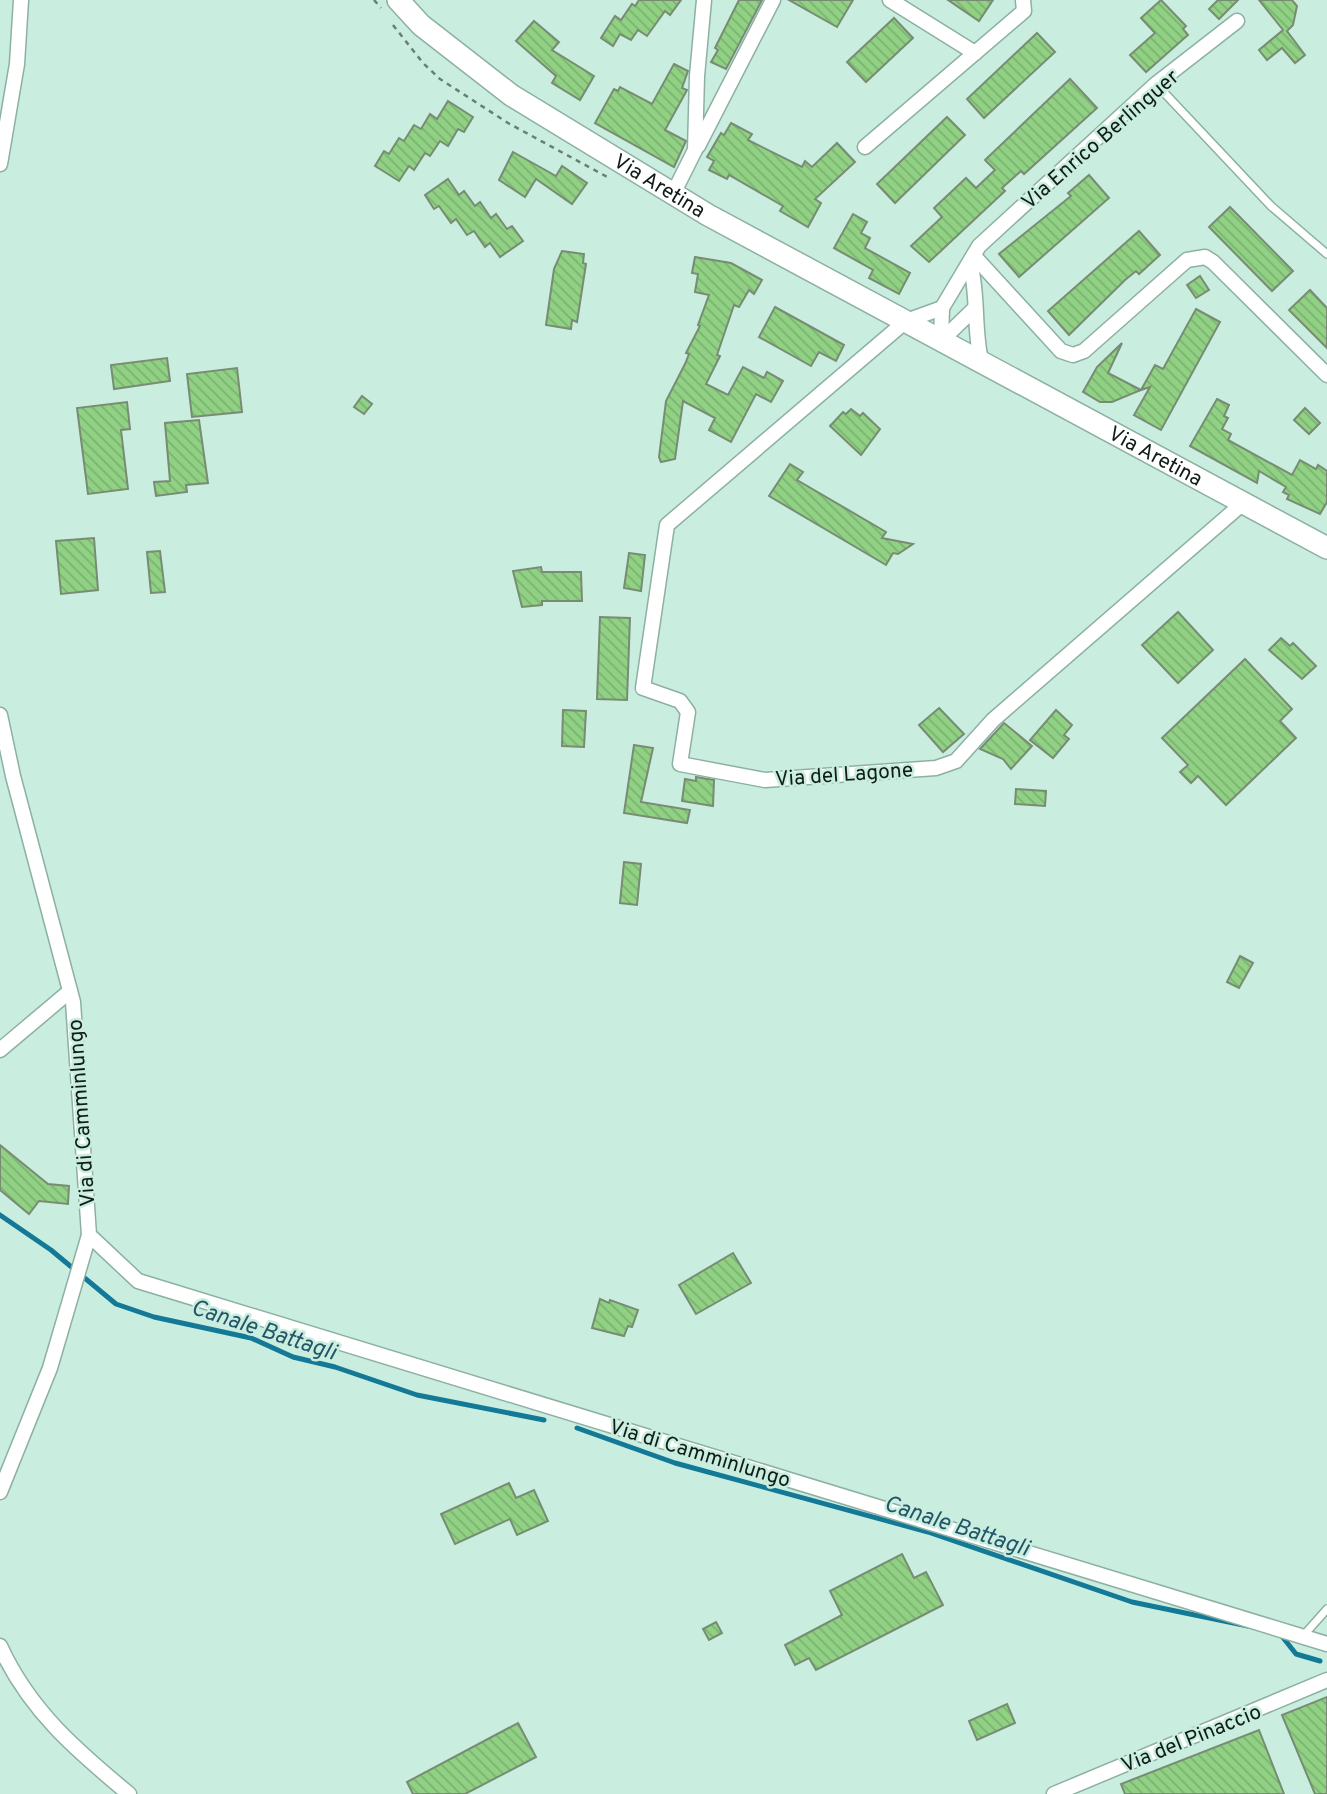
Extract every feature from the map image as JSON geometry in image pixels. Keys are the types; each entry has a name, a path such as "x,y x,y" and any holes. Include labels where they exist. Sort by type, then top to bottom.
{"street":[{"path":"0,164 17,64 20,0"},
{"name":"Via Aretina","path":"398,0 421,25 511,94 673,194 982,365 1327,548"},
{"path":"695,150 697,76 704,0"},
{"path":"673,194 773,0"},
{"path":"890,0 975,53"},
{"path":"865,147 1024,11 1023,0"},
{"name":"Via Enrico Berlinguer","path":"942,308 979,246 1156,84 1237,21"},
{"path":"972,259 1061,351 1073,355 1084,351 1187,260 1205,257 1213,261 1327,375"},
{"path":"972,259 977,345 982,365"},
{"path":"906,321 942,308 941,341"},
{"path":"941,341 975,308"},
{"name":"Via del Lagone","path":"906,321 667,525 643,688 680,701 688,712 680,764 765,780 936,768 956,761 993,720 1242,504"},
{"name":"Via di Camminlungo","path":"0,715 13,776 70,991 89,1235 50,1368 0,1492"},
{"name":"Via di Camminlungo","path":"0,1050 70,991"},
{"name":"Via di Camminlungo","path":"89,1235 138,1281 1327,1643"},
{"path":"0,1646 13,1674 35,1707 71,1746 129,1794"},
{"name":"Via del Pinaccio","path":"1054,1794 1327,1680"}],"lane":[{"path":"1156,84 1271,206 1327,254"},
{"path":"1301,1636 1327,1609"}],"building":[{"path":"639,0 681,0 670,15 665,11 647,36 638,30 631,40 620,34 613,46 601,38 615,16 621,20 632,4 635,6"},
{"path":"739,0 762,0 726,69 711,62 718,50 715,48"},
{"path":"789,0 853,0 837,27"},
{"path":"948,0 993,0 979,21"},
{"path":"1161,0 1186,26 1183,29 1188,35 1146,72 1130,55 1155,33 1141,18"},
{"path":"1218,0 1238,0 1219,19 1209,9"},
{"path":"1259,0 1292,0 1297,6 1293,25 1287,31 1305,55 1295,63 1282,48 1267,60 1259,50 1283,30"},
{"path":"894,18 913,38 866,82 847,62"},
{"path":"534,21 559,42 552,50 594,76 580,100 552,83 556,76 516,41"},
{"path":"1037,33 1055,52 984,118 967,99"},
{"path":"674,64 688,71 682,88 687,90 665,130 686,141 674,167 595,123 614,89 618,91 620,87 652,104"},
{"path":"1070,79 1097,108 1024,174 1021,171 1002,188 1005,191 929,262 911,246 942,217 934,208 966,178 976,188 995,170 985,160"},
{"path":"448,101 473,117 464,132 458,129 448,146 440,141 430,156 425,153 414,170 409,166 399,181 375,166 384,151 389,154 399,138 404,141 414,125 421,129 430,114 437,119"},
{"path":"947,117 965,135 895,203 877,184"},
{"path":"731,123 752,134 748,140 802,167 805,161 812,167 837,143 855,162 815,199 821,203 808,227 780,211 783,206 729,175 727,179 709,170 714,161 707,157 721,133 724,135"},
{"path":"513,152 556,176 562,166 587,183 572,204 536,179 525,197 499,180"},
{"path":"1089,175 1109,198 1019,277 999,254 1071,196 1068,193"},
{"path":"448,179 459,195 464,191 475,206 480,202 491,218 496,214 507,229 512,226 523,241 500,257 490,243 485,247 474,231 467,235 456,219 451,223 439,206 434,209 425,195"},
{"path":"1230,207 1293,271 1272,291 1209,227"},
{"path":"853,214 867,222 861,233 870,238 865,248 910,273 899,294 869,278 873,270 834,248"},
{"path":"1139,231 1160,255 1139,274 1136,271 1125,280 1069,335 1048,311"},
{"path":"562,251 584,254 583,263 586,264 577,322 572,320 571,329 546,325 554,269"},
{"path":"695,257 731,263 762,280 754,294 749,290 739,307 734,305 717,355 720,356 706,384 728,395 743,367 764,378 767,372 783,381 771,402 756,394 731,442 709,430 715,418 683,401 675,459 661,462 659,457 666,401 685,364 689,354 686,353 700,326 698,325 709,295 695,292 698,274 692,273"},
{"path":"1200,276 1209,290 1196,298 1187,285"},
{"path":"1310,290 1327,308 1327,348 1289,310"},
{"path":"775,307 844,345 836,361 819,352 811,366 759,337"},
{"path":"1196,309 1220,322 1161,430 1134,415 1150,387 1141,390 1155,365 1163,369"},
{"path":"1122,343 1108,373 1141,390 1112,402 1100,402 1083,392 1097,367"},
{"path":"167,358 170,381 114,389 111,365"},
{"path":"237,368 242,412 192,417 187,374"},
{"path":"362,396 372,404 364,414 354,407"},
{"path":"1217,399 1229,405 1224,416 1228,418 1222,429 1231,434 1228,440 1292,475 1300,460 1316,469 1318,465 1327,471 1327,502 1320,514 1287,499 1289,495 1283,492 1286,487 1259,471 1257,483 1190,446"},
{"path":"127,402 130,429 121,430 128,489 88,494 77,408"},
{"path":"1305,408 1320,423 1309,434 1294,420"},
{"path":"851,409 860,416 863,413 880,429 861,455 830,426 843,412 846,414"},
{"path":"199,420 208,483 186,485 187,492 156,496 154,482 170,481 165,423"},
{"path":"790,464 803,472 797,480 886,532 882,538 913,544 898,554 893,553 886,565 769,496"},
{"path":"94,538 98,590 61,594 56,541"},
{"path":"160,551 165,592 151,593 147,552"},
{"path":"629,553 645,555 641,591 624,588"},
{"path":"541,567 542,572 581,572 582,601 542,601 542,605 522,607 513,571"},
{"path":"1178,612 1213,650 1178,683 1142,645"},
{"path":"600,617 630,618 627,700 597,699"},
{"path":"1281,638 1290,646 1293,643 1316,666 1302,679 1269,650"},
{"path":"1245,659 1292,709 1280,721 1296,738 1226,805 1198,776 1191,783 1180,772 1188,765 1162,738"},
{"path":"939,708 964,734 943,752 919,725"},
{"path":"563,710 586,711 584,747 562,746"},
{"path":"1056,710 1072,725 1064,735 1069,739 1053,758 1030,740"},
{"path":"1004,723 1032,746 1011,769 1003,759 980,749"},
{"path":"634,745 653,748 641,802 690,810 687,823 624,813"},
{"path":"696,777 714,780 713,806 682,801 685,779 696,781"},
{"path":"1016,789 1046,791 1045,806 1015,804"},
{"path":"624,862 641,864 637,905 620,903"},
{"path":"1240,956 1253,963 1239,988 1227,982"},
{"path":"0,1145 48,1184 69,1186 68,1204 39,1201 29,1214 0,1190"},
{"path":"733,1253 751,1283 696,1314 679,1285"},
{"path":"600,1299 638,1310 632,1327 628,1326 624,1336 592,1328"},
{"path":"509,1483 516,1498 534,1490 548,1521 517,1535 510,1519 455,1544 441,1514"},
{"path":"902,1554 914,1578 926,1572 943,1605 816,1670 809,1658 795,1665 785,1645 842,1615 830,1591"},
{"path":"716,1622 722,1633 709,1640 703,1629"},
{"path":"1327,1697 1327,1794 1315,1794 1282,1715"},
{"path":"1007,1704 1015,1723 977,1740 969,1721"},
{"path":"518,1723 536,1757 465,1794 413,1794 407,1782"},
{"path":"1259,1730 1284,1794 1125,1794 1121,1784"}],"waterway":[{"name":"Canale Battagli","path":"0,1215 51,1250 116,1304 154,1317 251,1338 293,1357 335,1367 417,1395 544,1420"},
{"name":"Canale Battagli","path":"577,1428 675,1463 928,1532 1132,1602 1248,1626"},
{"name":"Canale Battagli","path":"1281,1635 1296,1654 1320,1661"}]}
